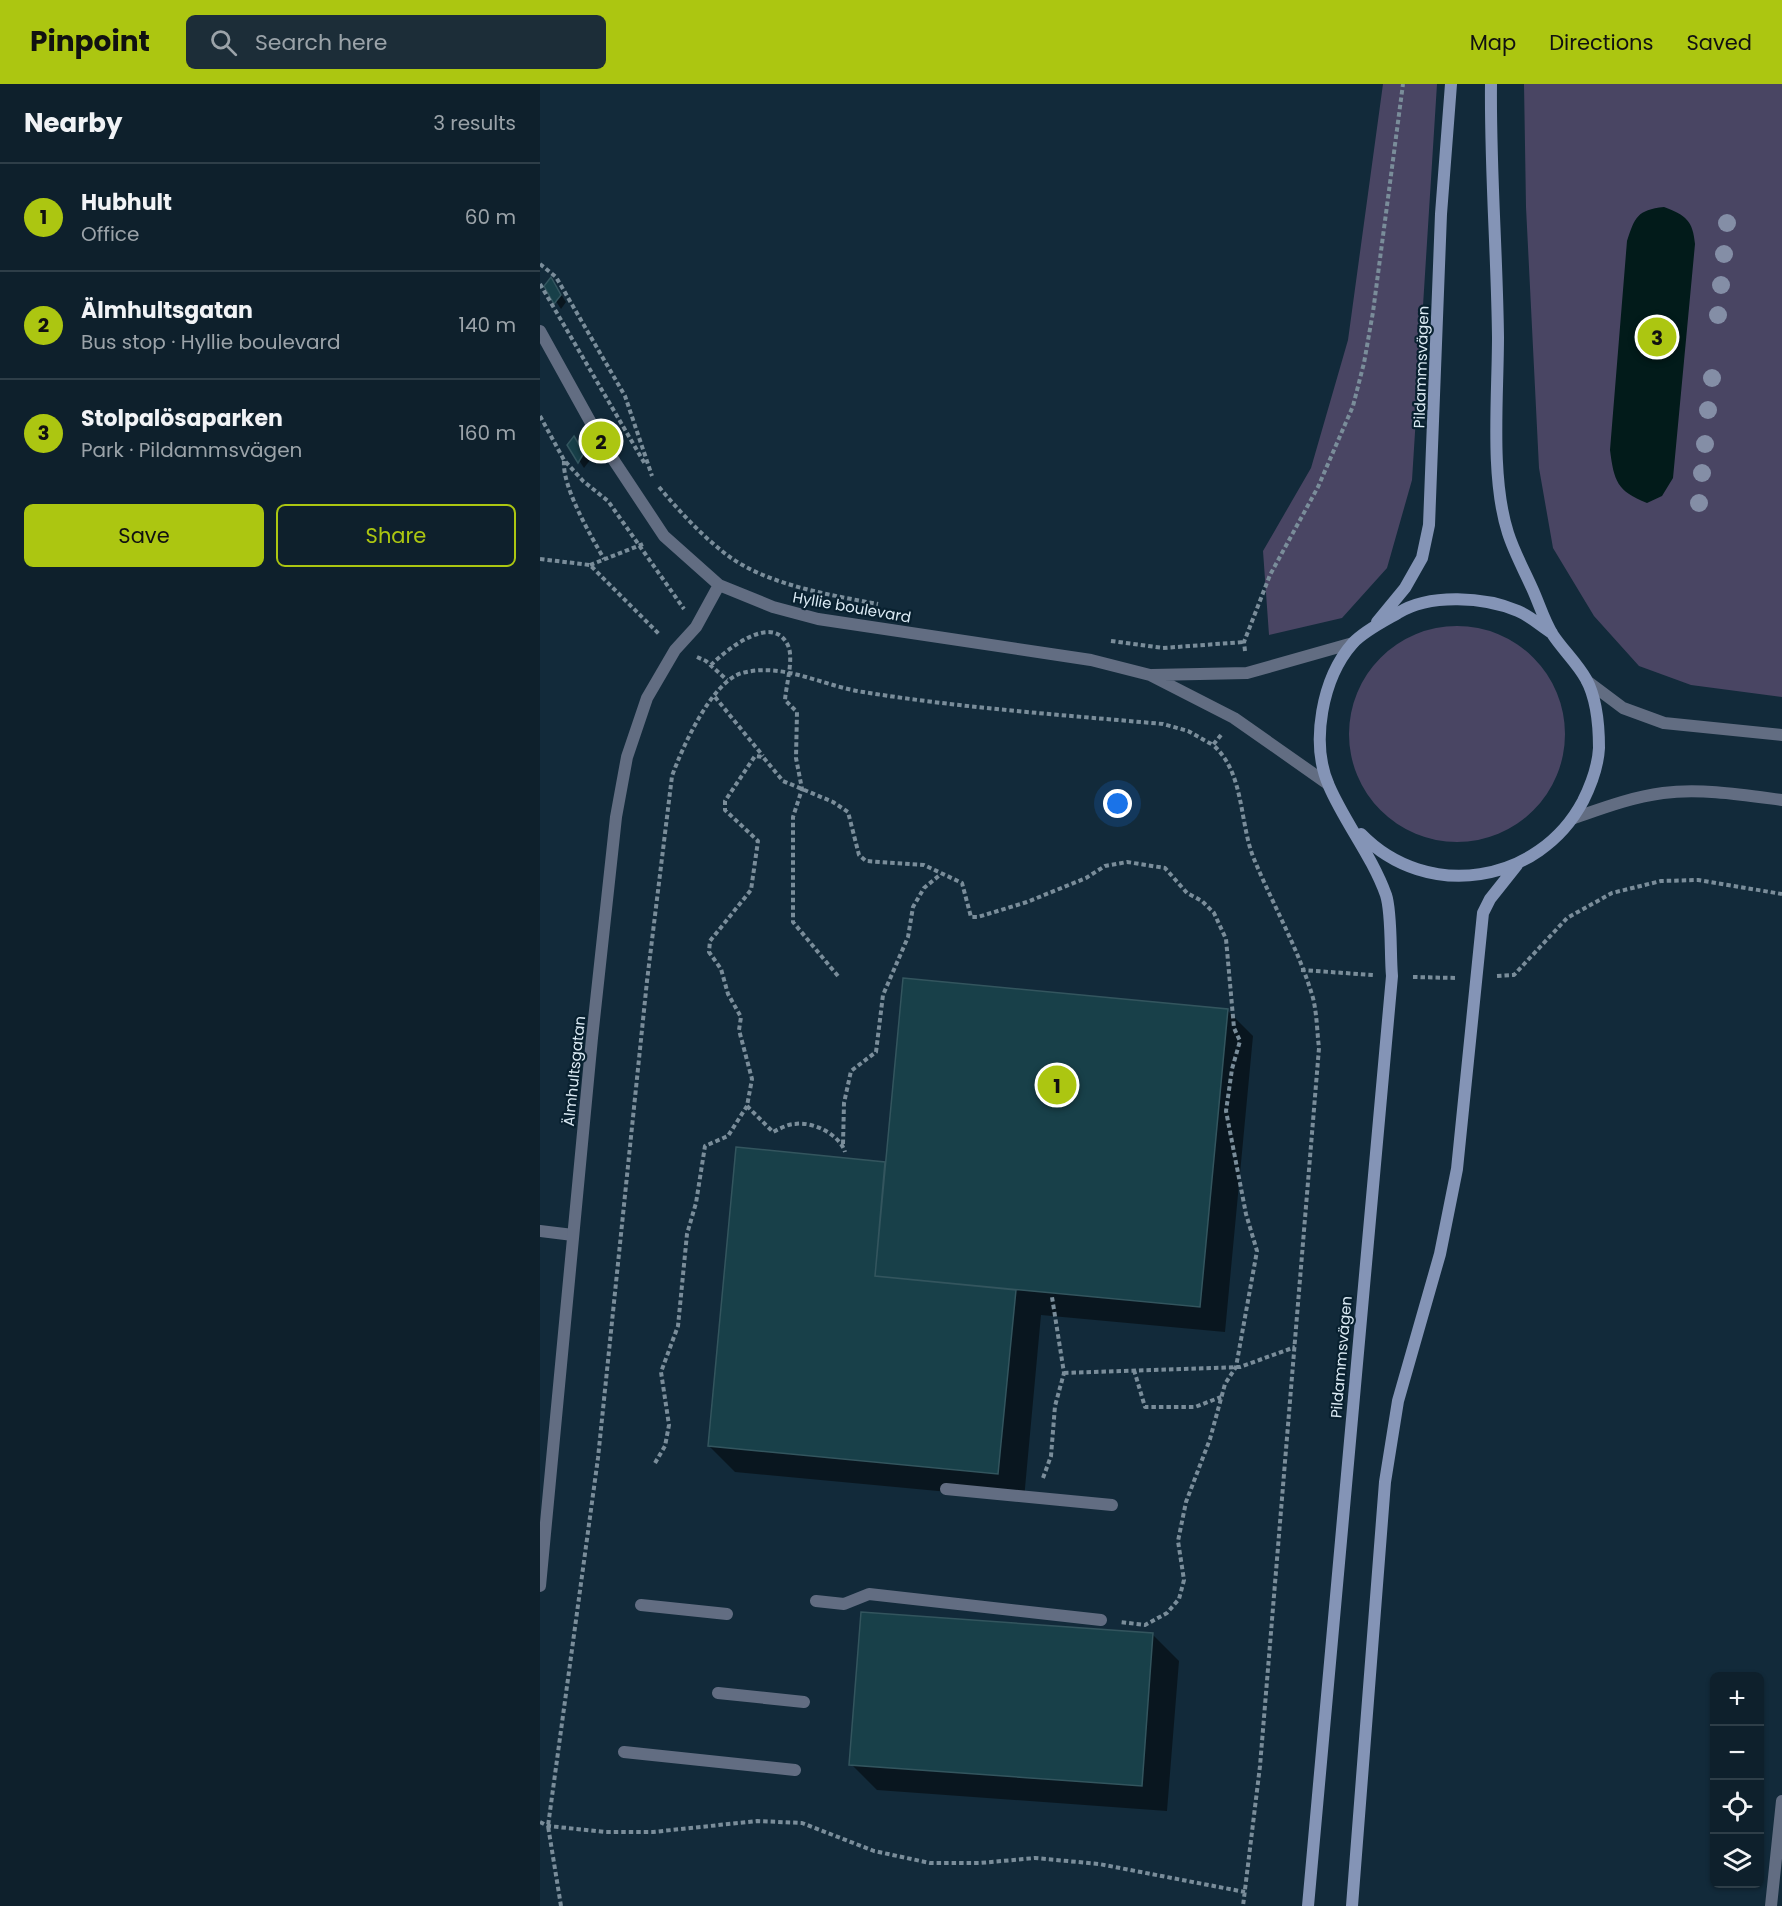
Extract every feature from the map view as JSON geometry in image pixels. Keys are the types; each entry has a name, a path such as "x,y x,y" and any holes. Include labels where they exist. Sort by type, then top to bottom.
{"main road":[{"name":"Pildammsvägen","path":"1368,633 1405,588 1420,562 1429,525 1441,214 1450,84"},
{"name":"Pildammsvägen","path":"1347,820 1374,848 1407,866 1443,876 1481,875 1517,865 1549,845 1574,818 1591,786 1599,751 1598,715 1587,681 1552,633 1508,532 1501,493 1497,439 1498,336 1491,84"},
{"name":"Pildammsvägen","path":"1308,1906 1392,976 1387,897 1328,784 1320,743 1324,702 1335,672 1353,643 1401,611 1440,600 1480,600 1519,611 1552,633"},
{"name":"Pildammsvägen","path":"1352,1906 1385,1482 1398,1401 1440,1254 1457,1169 1465,1109 1483,913 1490,899 1517,865"}],"street":[{"name":"Hyllie boulevard","path":"540,331 601,441 664,536 719,585 773,607 818,619 1091,660 1150,675 1234,718 1328,784"},
{"name":"Älmhultsgatan","path":"540,1586 616,817 627,757 647,698 675,650 696,627 719,585"},
{"name":"Hyllie boulevard","path":"1150,675 1247,673 1353,643"},
{"path":"1587,681 1623,708 1664,723 1782,735"},
{"path":"1574,818 1631,800 1664,793 1700,792 1782,800"},
{"path":"540,1231 573,1235"},
{"path":"946,1489 1112,1505"},
{"path":"816,1601 844,1604 869,1594 1101,1620"},
{"path":"640,1605 728,1614"},
{"path":"718,1693 804,1702"},
{"path":"624,1752 795,1770"},
{"path":"1771,1906 1782,1801"}],"path":[{"path":"1247,673 1244,642 1270,575 1318,487 1353,406 1364,363 1373,312 1403,84"},
{"path":"540,264 556,277 625,396 651,475"},
{"path":"540,284 613,406 651,475 693,526 729,556 772,578 812,592 887,606"},
{"path":"540,416 564,460 608,501 696,627"},
{"path":"564,460 564,474 576,508 604,559"},
{"path":"540,559 590,565 664,536"},
{"path":"590,565 675,650 706,661 727,680"},
{"path":"711,665 728,648 751,635 773,633 783,639 790,650 785,700 797,712 796,758 802,789 793,817 793,922 838,976"},
{"path":"1100,639 1163,648 1244,642"},
{"path":"561,1906 548,1826 598,1458 647,981 672,776 681,750 727,680 741,673 764,670 788,673 859,692 934,702 1162,724 1188,731 1213,745 1222,753 1234,776 1240,810 1253,858 1282,919 1313,999 1319,1048 1260,1767 1243,1906"},
{"path":"715,697 783,782 833,802 848,812 859,855 866,861 924,865 962,883 971,917 978,917 1026,902 1086,878 1105,866 1127,862 1165,868 1187,893 1202,901 1214,913 1226,939 1230,969 1231,1011 1234,1029 1240,1041 1232,1069 1226,1111 1246,1214 1257,1251 1236,1367 1225,1384 1210,1439 1186,1502 1178,1541 1184,1580 1179,1599 1167,1613 1145,1625 1101,1620"},
{"path":"1213,745 1234,718"},
{"path":"655,1463 665,1446 669,1425 661,1372 678,1326 687,1234 696,1203 705,1146 728,1136 747,1106 752,1079 739,1030 741,1017 728,994 721,969 709,952 710,941 751,890 758,841 725,810 725,801 755,756 763,757"},
{"path":"845,1152 843,1144 844,1103 851,1071 876,1052 883,995 908,937 914,907 924,888 941,874"},
{"path":"1301,970 1392,976 1476,978 1514,975 1567,918 1612,893 1661,881 1698,880 1782,894"},
{"path":"747,1106 773,1132 796,1123 825,1130 843,1144"},
{"path":"1037,1497 1051,1456 1056,1406 1064,1373 1052,1297"},
{"path":"1064,1373 1236,1367 1295,1347"},
{"path":"1134,1370 1145,1407 1195,1407 1222,1397"},
{"path":"540,1822 548,1826 606,1832 653,1832 757,1821 802,1823 874,1851 930,1863 980,1863 1035,1858 1089,1863 1245,1892"}],"shaded area":[{"path":"1383,84 1437,84 1412,480 1387,568 1342,618 1269,635 1263,551 1311,468 1348,340"},
{"path":"1524,84 1782,84 1782,697 1691,685 1639,666 1594,616 1553,548 1539,468 1526,207"},
{"path":"1664,207 1687,220 1695,244 1673,478 1662,496 1647,503 1629,494 1619,484 1613,470 1610,450 1627,241 1638,216 1648,210"},
{"path":"1446,626 1468,626 1488,630 1508,638 1534,657 1553,683 1561,703 1565,734 1561,765 1553,785 1534,811 1508,830 1488,838 1468,842 1446,842 1426,838 1406,830 1388,818 1373,803 1361,785 1353,765 1349,745 1349,723 1353,703 1361,683 1373,665 1388,650 1406,638 1426,630"}],"building":[{"path":"551,277 561,295 554,304 544,286"},
{"path":"574,436 584,453 578,463 567,445"},
{"path":"903,978 1228,1009 1200,1307 875,1276"},
{"path":"736,1147 885,1162 875,1276 1016,1290 998,1474 708,1446"},
{"path":"861,1612 1153,1633 1142,1786 849,1765"}],"place":[{"name":"Stolpalösaparken","path":"1657,337"},
{"name":"Älmhultsgatan","path":"601,441"},
{"name":"Hubhult","path":"1057,1085"}]}
